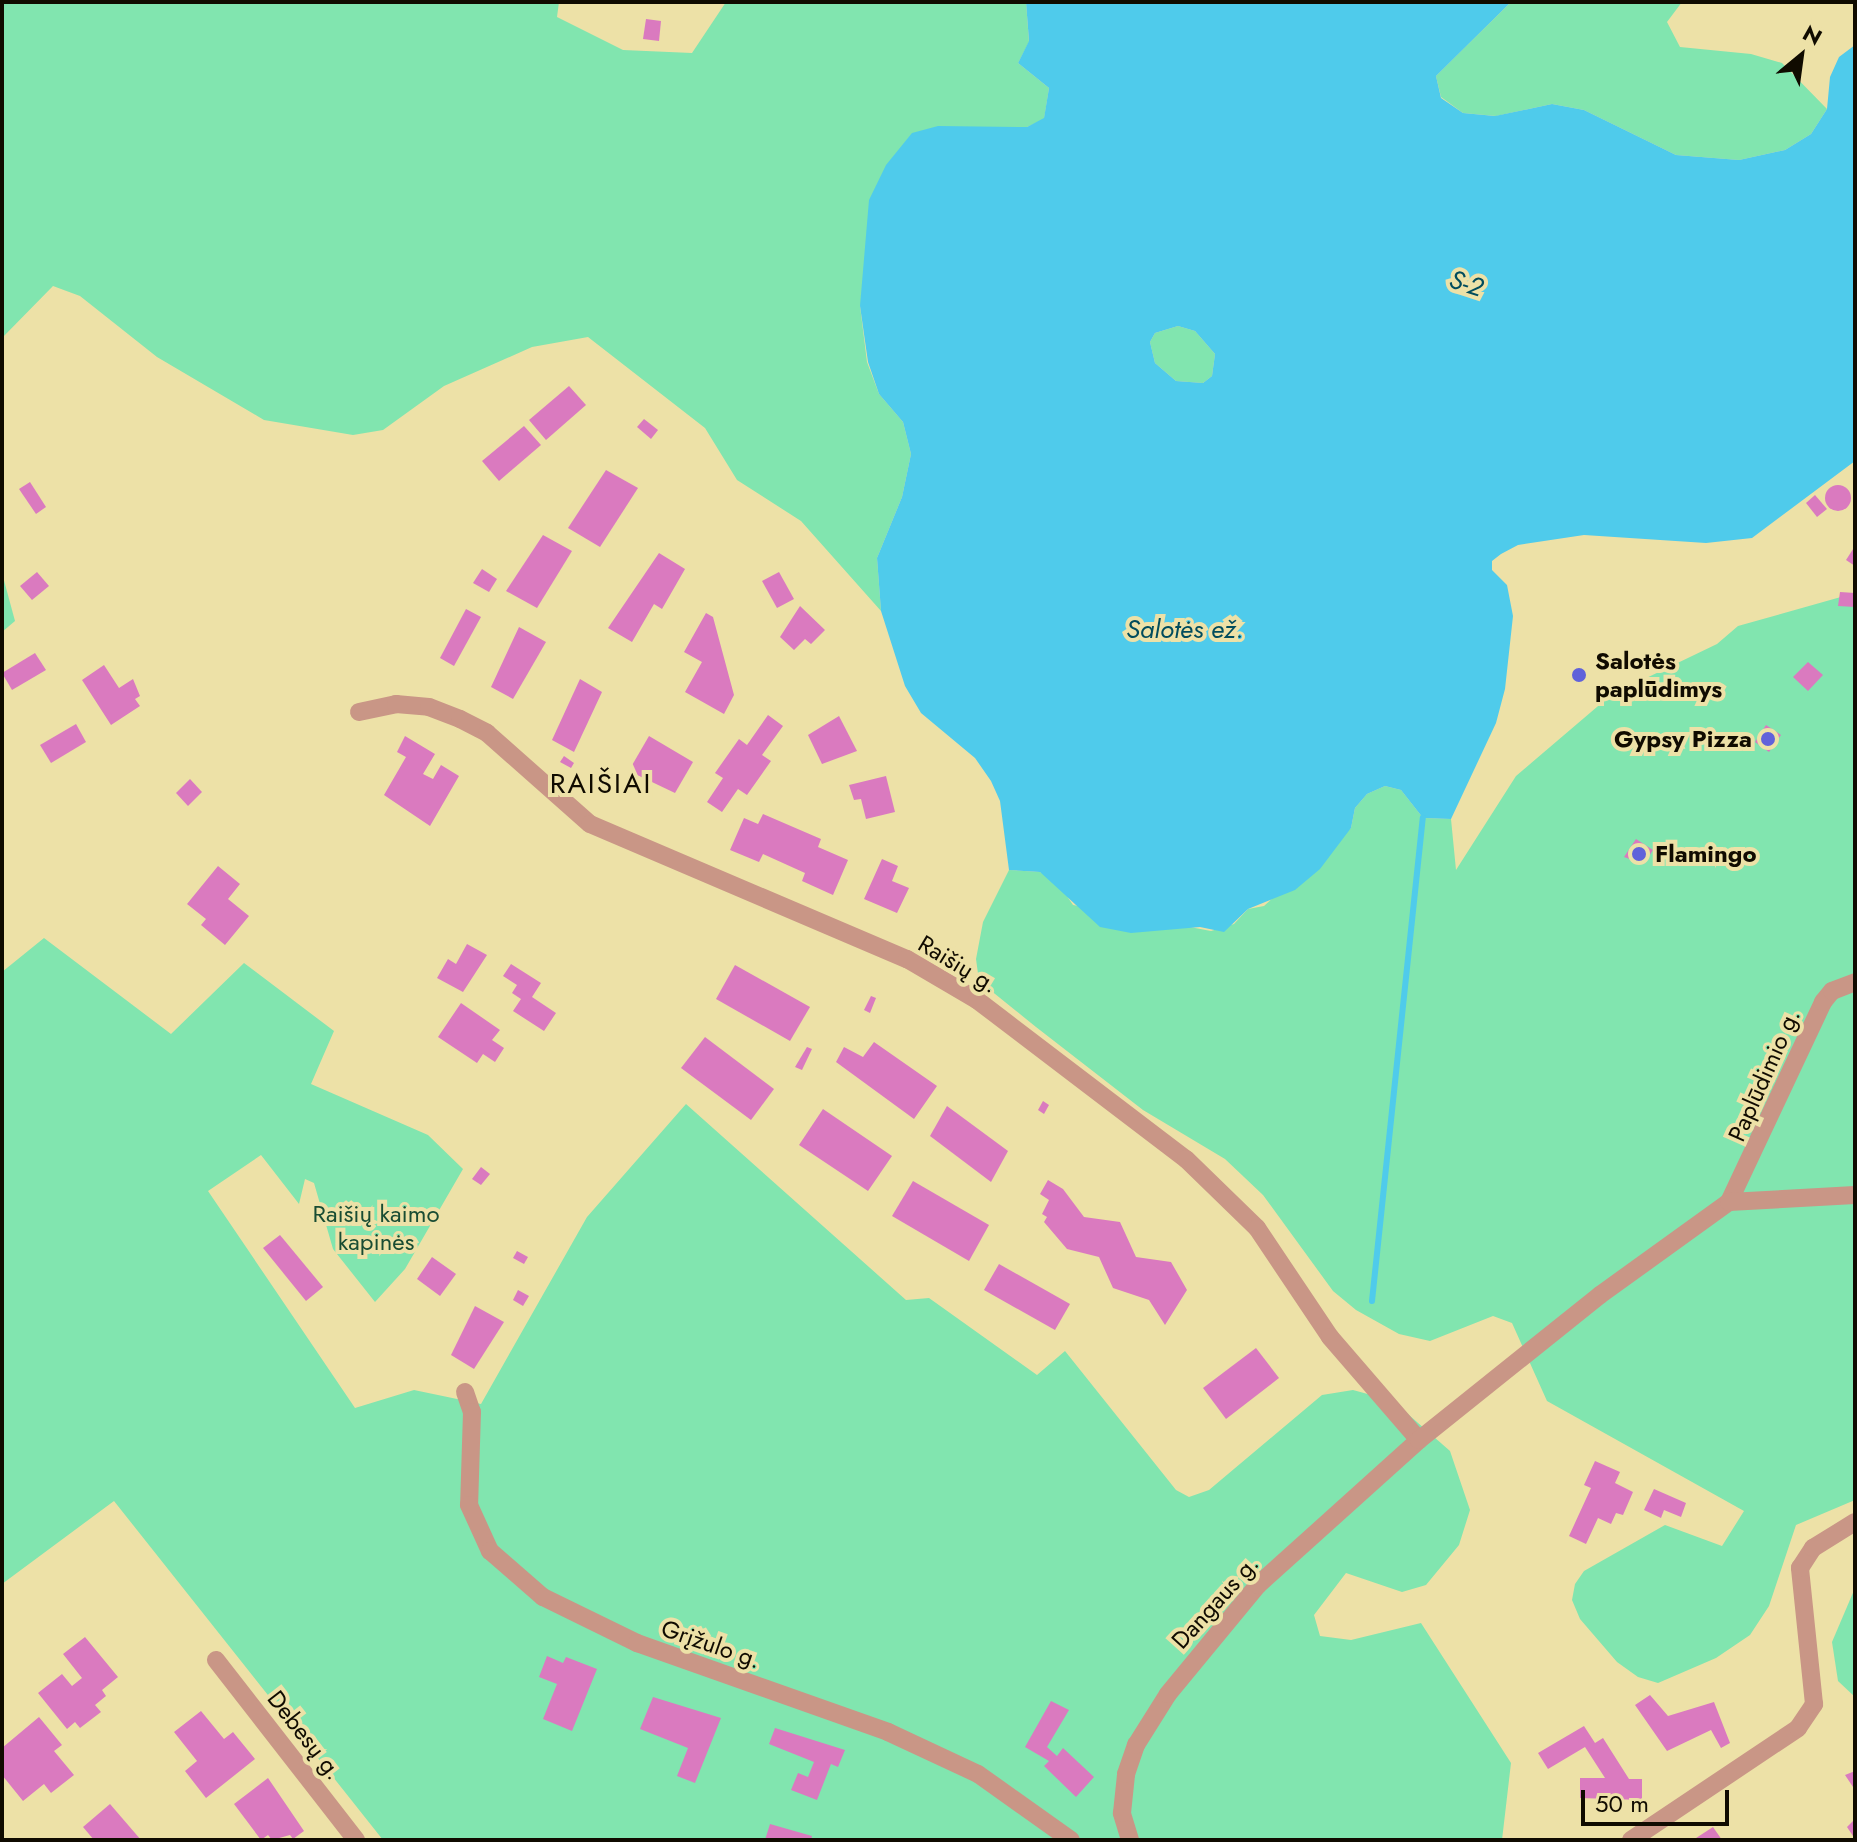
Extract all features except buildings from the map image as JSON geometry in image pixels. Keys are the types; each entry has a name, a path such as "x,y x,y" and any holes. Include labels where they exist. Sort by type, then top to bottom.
{"street":[{"name":"Raišių g.","path":"359,712 396,704 429,707 460,719 487,733 590,824 907,959 977,1000 1186,1159 1257,1228 1330,1337 1419,1440"},
{"name":"Paplūdimio g.","path":"1729,1202 1823,1002 1832,991 1855,982"},
{"path":"1729,1202 1855,1195"},
{"name":"Dangaus g.","path":"1130,1840 1122,1813 1126,1774 1136,1745 1168,1694 1258,1585 1419,1440 1600,1295 1729,1202"},
{"name":"Grįžulo g.","path":"465,1392 472,1412 469,1505 490,1551 543,1597 637,1643 888,1732 978,1774 1071,1840"},
{"path":"1631,1840 1798,1728 1814,1704 1800,1568 1813,1548 1855,1522"},
{"name":"Debesų g.","path":"216,1660 356,1840"}],"green space":[{"path":"2,2 559,2 557,17 623,50 692,53 726,2 1026,2 1029,42 1018,63 1049,88 1044,119 1027,127 991,129 860,306 867,362 879,394 903,422 911,454 902,497 877,558 881,611 801,521 737,480 705,428 588,337 532,347 444,386 383,430 353,435 264,420 157,357 80,296 53,286 2,338"},
{"path":"1511,2 1682,2 1667,22 1680,47 1751,54 1782,63 1827,109 1811,134 1785,150 1739,160 1676,155 1584,110 1552,104 1496,116 1463,113 1441,97 1436,76"},
{"path":"1178,326 1195,331 1215,354 1212,376 1203,383 1176,381 1155,363 1150,342 1155,333"},
{"path":"2,573 15,621 2,632"},
{"path":"1855,593 1855,1500 1796,1525 1769,1606 1750,1635 1716,1658 1658,1683 1638,1677 1617,1662 1580,1619 1572,1600 1575,1584 1584,1571 1665,1525 1722,1546 1744,1511 1547,1401 1512,1323 1493,1316 1430,1341 1399,1334 1356,1310 1333,1291 1263,1195 1225,1159 1143,1110 1036,1027 979,981 976,959 983,922 1009,870 1040,872 1058,883 1073,905 1211,931 1234,924 1248,909 1264,906 1351,828 1355,808 1367,794 1385,786 1401,790 1423,818 1451,819 1456,870 1516,776 1611,695 1717,644 1738,626"},
{"name":"Raišių kaimo kapinės","path":"44,938 171,1034 244,963 334,1031 311,1084 428,1135 463,1169 405,1269 375,1302 333,1249 314,1183 305,1179 299,1204 261,1155 208,1191 355,1408 414,1390 481,1404 587,1217 686,1104 906,1300 929,1298 1037,1375 1065,1351 1176,1490 1189,1497 1209,1490 1322,1395 1353,1390 1393,1401 1450,1451 1470,1510 1459,1545 1426,1585 1402,1592 1346,1573 1314,1615 1320,1636 1351,1640 1421,1623 1511,1763 1502,1840 383,1840 114,1501 2,1584 2,972"},
{"path":"1855,1588 1855,1697 1838,1681 1832,1642"}],"water":[{"name":"Salotės ež.","path":"1026,2 1511,2 1436,76 1441,98 1463,113 1495,116 1552,104 1584,110 1676,155 1739,160 1785,150 1811,134 1827,109 1830,77 1839,57 1855,45 1855,461 1752,538 1706,543 1584,535 1518,545 1501,554 1492,561 1492,570 1507,585 1513,616 1505,689 1496,723 1451,819 1423,818 1401,790 1385,786 1367,794 1355,808 1351,828 1320,869 1295,890 1248,909 1224,932 1200,927 1131,933 1100,927 1040,872 1009,870 1000,801 991,781 975,758 921,713 905,686 881,611 877,558 902,497 911,454 903,422 879,394 868,362 860,306 869,200 886,165 912,133 938,126 1027,127 1044,118 1049,88 1018,63 1029,41","holes":["1178,326 1195,331 1215,354 1212,376 1203,383 1176,381 1155,363 1150,342 1155,333"]}],"waterway":[{"path":"1372,1301 1423,818"}],"place":[{"name":"Salotės paplūdimys","path":"1579,675"},
{"name":"Gypsy Pizza","path":"1768,739"},
{"name":"Flamingo","path":"1639,854"}],"district":[{"name":"RAIŠIAI","path":"601,784"}],"water label":[{"name":"S-2","path":"1466,284"}]}
